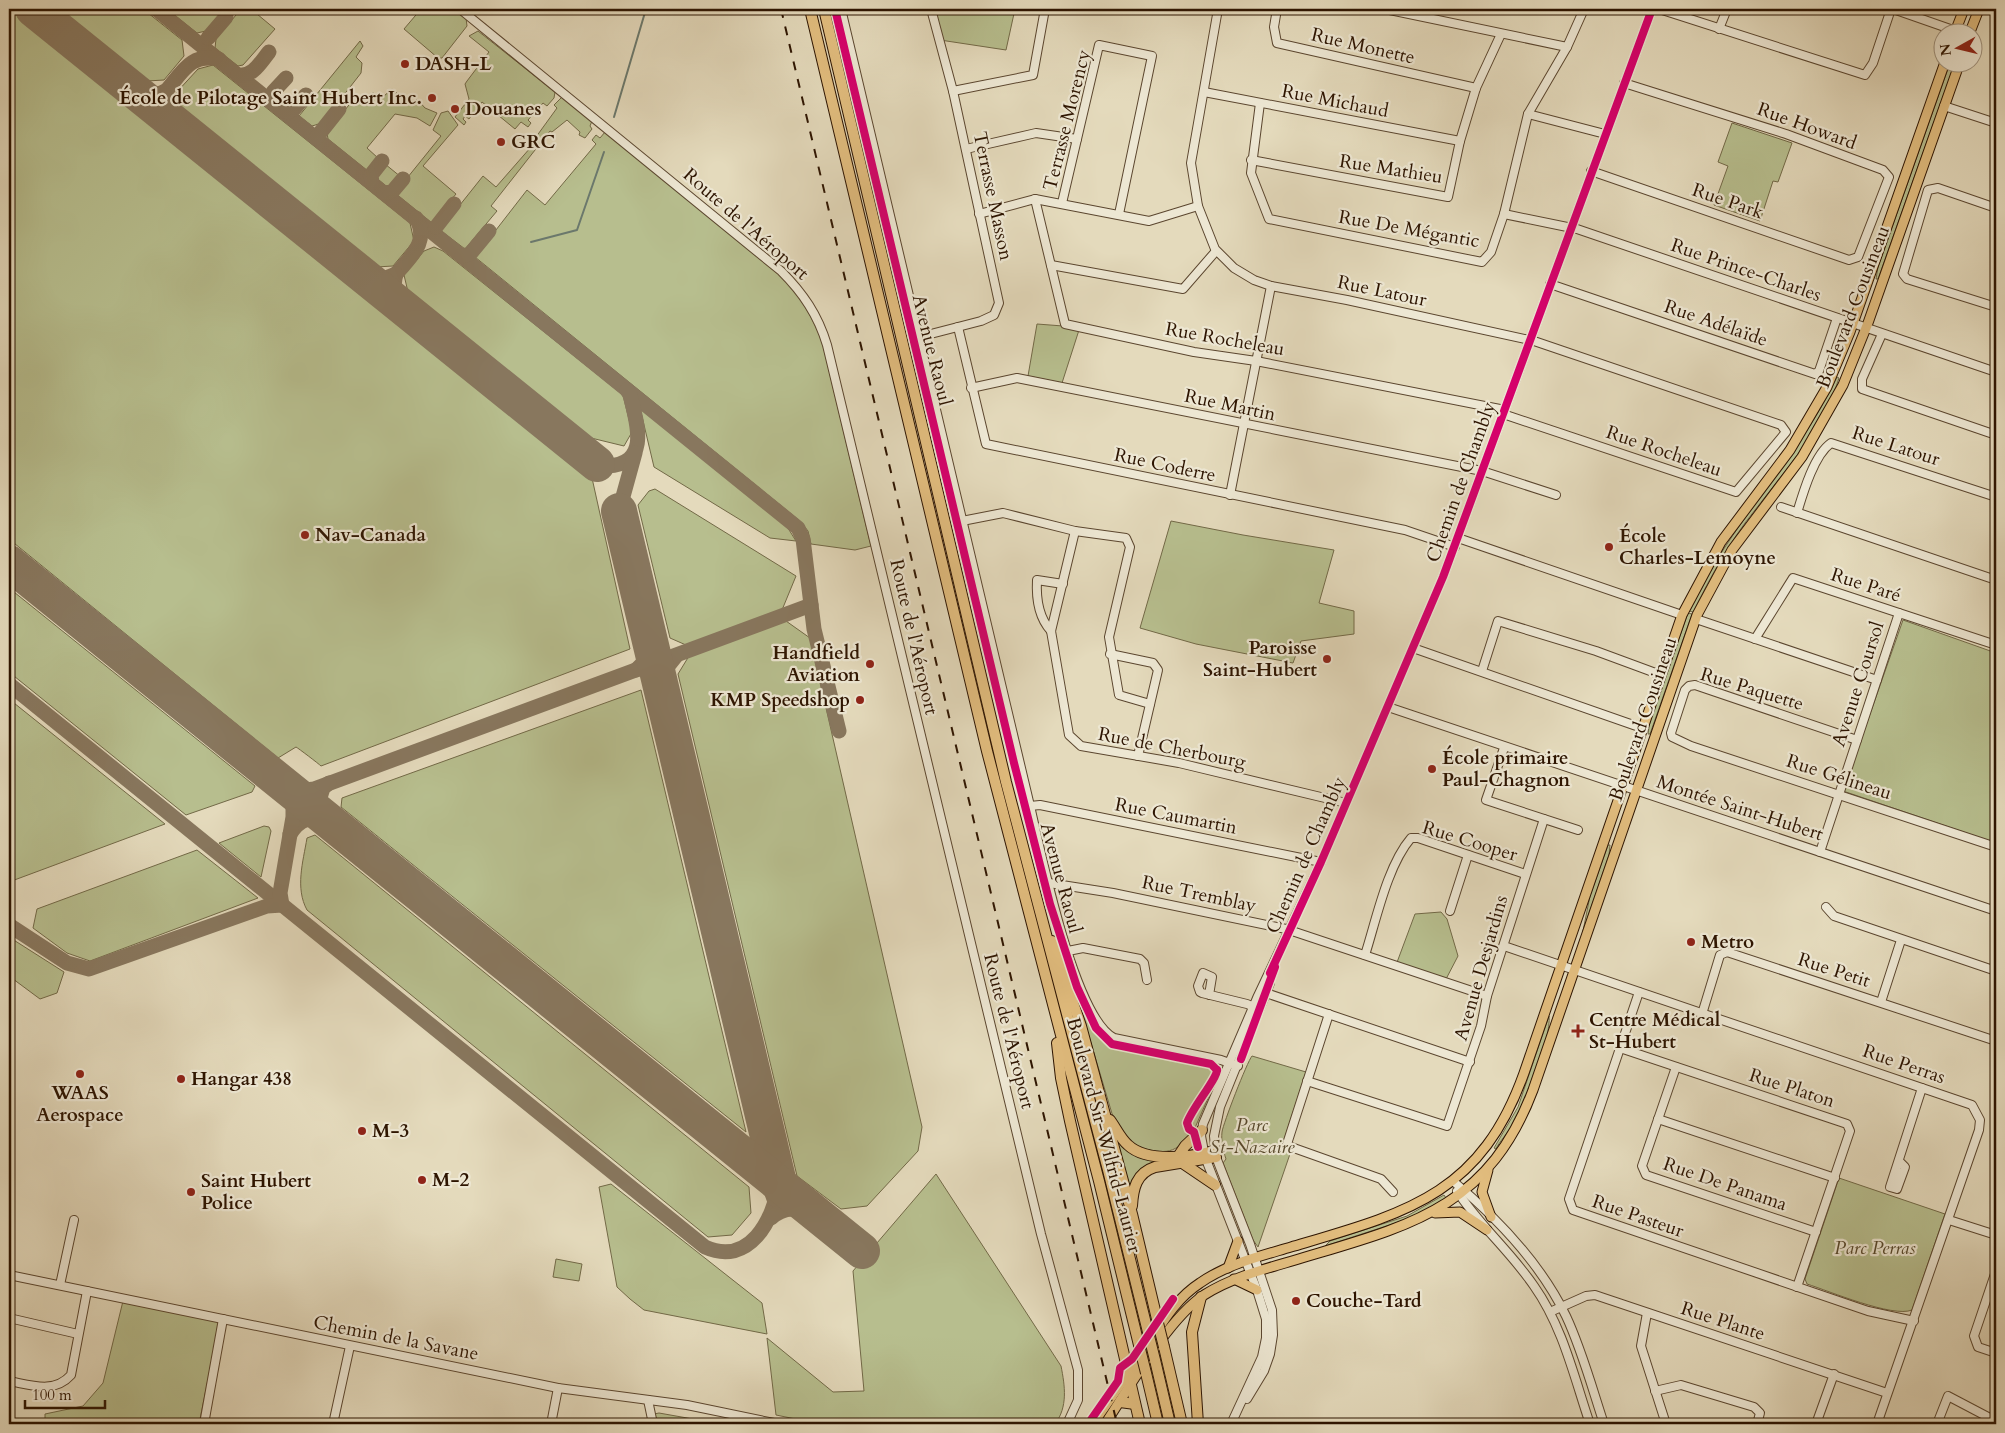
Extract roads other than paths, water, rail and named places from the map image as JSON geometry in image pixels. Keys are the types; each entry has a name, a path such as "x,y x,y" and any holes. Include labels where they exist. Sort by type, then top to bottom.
{"highway":[{"name":"Boulevard Sir-Wilfrid-Laurier","path":"810,9 966,665 1054,1012 1102,1190 1158,1424"},
{"name":"Boulevard Sir-Wilfrid-Laurier","path":"824,9 1034,893 1100,1137 1170,1424"},
{"path":"1034,893 1068,982 1132,1214 1182,1424"},
{"path":"1054,1012 1061,1078 1140,1424"},
{"path":"1103,1110 1121,1138 1136,1151 1151,1157 1182,1160 1215,1185"},
{"path":"1182,1160 1185,1146 1202,1130"},
{"path":"1132,1214 1133,1190 1143,1173 1155,1167 1210,1155"},
{"path":"1198,1424 1192,1332 1201,1297"},
{"path":"1120,1402 1135,1404"}],"main road":[{"path":"1959,22 1964,9"},
{"path":"1974,22 1979,9"},
{"name":"Boulevard Cousineau","path":"1255,1258 1396,1214 1428,1199 1452,1182 1488,1146 1509,1112 1682,615 1702,575 1727,533 1787,455 1808,423 1836,369 1941,72"},
{"name":"Boulevard Cousineau","path":"1255,1272 1393,1230 1430,1214 1461,1192 1490,1164 1505,1145 1524,1112 1696,619 1732,550 1798,463 1819,430 1843,385 1866,328 1956,72"},
{"path":"1490,1164 1482,1192 1491,1217"},
{"path":"1430,1214 1458,1211 1487,1230"},
{"path":"1228,1268 1238,1241"},
{"path":"1094,1424 1178,1302 1195,1286 1228,1268 1255,1258"},
{"path":"1105,1424 1177,1320 1201,1297 1234,1279 1255,1272"},
{"path":"1234,1279 1257,1290"}],"street":[{"name":"Route de l'Aéroport","path":"460,9 781,270 809,303 823,329 1041,1234 1078,1370 1078,1400 1067,1424"},
{"name":"Avenue Raoul","path":"840,9 1030,806 1068,951 1090,1008 1108,1035 1120,1040 1229,1063"},
{"name":"Terrasse Masson","path":"919,337 981,321 994,314 999,303 953,91 931,9"},
{"path":"953,91 1033,75 1045,9"},
{"name":"Rue Latour","path":"1218,9 1190,164 1198,206 1216,251 1234,268 1254,280 1271,286 1347,300 1530,340 1785,428"},
{"name":"Rue Monette","path":"1277,9 1274,27 1277,43 1476,88"},
{"path":"1385,9 1567,47"},
{"name":"Rue De Mégantic","path":"1260,103 1251,160 1251,173 1269,219 1482,262 1491,252 1504,214 1528,114 1567,47 1584,9"},
{"name":"Chemin de Chambly","path":"1246,1261 1215,1185 1210,1155 1218,1116 1278,958 1388,708 1455,546 1570,228 1652,9"},
{"path":"1659,9 1865,75 1873,63 1892,9 1932,24"},
{"path":"1720,29 1727,9"},
{"name":"Rue Mathieu","path":"1251,160 1448,197 1460,142 1476,88 1502,34"},
{"name":"Terrasse Morency","path":"1062,203 1099,45 1152,56 1119,214"},
{"name":"Rue Howard","path":"1624,83 1786,134 1887,173 1889,177 1871,226 1858,257 1854,260"},
{"name":"Rue Michaud","path":"1204,92 1460,142"},
{"path":"1944,106 1996,123"},
{"path":"1528,114 1605,134"},
{"path":"966,149 1036,133 1077,139"},
{"name":"Rue Park","path":"1591,171 1854,260"},
{"path":"1996,208 1933,188 1928,192 1903,271 1907,279 1996,307"},
{"path":"979,214 1035,199 1149,221 1198,206"},
{"name":"Rue Rocheleau","path":"1035,199 1065,324 1194,352 1256,360 1504,412 1736,492 1786,432 1785,428"},
{"name":"Rue Prince-Charles","path":"1504,214 1570,228 1996,372"},
{"path":"1051,265 1183,289 1216,251"},
{"name":"Rue Adélaïde","path":"1550,284 1815,374 1819,371 1837,318"},
{"path":"1230,495 1271,286"},
{"name":"Rue Coderre","path":"958,327 971,388 986,444 1405,530 1455,546"},
{"path":"1882,334 1862,379 1862,389 1996,435"},
{"name":"Rue Martin","path":"971,388 1017,378 1482,472 1556,495"},
{"name":"Rue Latour","path":"1797,513 1810,476 1818,460 1831,443 1996,496"},
{"path":"1782,507 1996,580"},
{"path":"962,521 1003,513 1075,530 1126,538 1130,547 1109,637 1110,654 1119,695 1150,704"},
{"name":"Rue de Cherbourg","path":"1075,530 1051,631 1069,735 1081,746 1179,763 1346,803"},
{"path":"1458,538 1682,615"},
{"name":"Rue Paré","path":"1755,639 1792,578 1996,645"},
{"name":"Rue de Cherbourg","path":"1051,631 1043,623 1036,594 1037,580 1063,584"},
{"name":"Avenue Coursol","path":"1820,852 1899,613"},
{"path":"1696,619 1877,680"},
{"path":"1482,671 1498,621 1596,651 1661,675"},
{"path":"1413,648 1642,728"},
{"path":"1110,654 1155,664 1158,674 1138,756"},
{"name":"Rue Paquette","path":"1672,737 1685,690 1689,686 1695,685 1857,740"},
{"name":"Montée Saint-Hubert","path":"1388,708 1996,911"},
{"name":"Rue Gélineau","path":"1672,737 1692,746 1996,847"},
{"path":"1504,748 1486,800 1578,830"},
{"name":"Rue Caumartin","path":"1030,806 1040,805 1321,862"},
{"name":"Avenue Desjardins","path":"1307,1081 1447,1126 1470,1062 1481,1026 1487,996 1544,819"},
{"name":"Rue Cooper","path":"1365,955 1390,878 1405,845 1411,838 1418,838 1525,874"},
{"path":"1450,911 1468,855"},
{"name":"Rue Tremblay","path":"1049,883 1113,893 1290,930 1487,996"},
{"path":"1826,907 1834,916 1996,971"},
{"path":"1880,1002 1901,940"},
{"name":"Rue Perras","path":"1504,946 1972,1105 1980,1120 1979,1130 1914,1321 1876,1424"},
{"path":"1068,951 1083,948 1140,959 1144,963 1147,980"},
{"name":"Rue Petit","path":"1702,1014 1720,955 1727,952 1996,1041"},
{"path":"1264,992 1470,1062"},
{"name":"Chemin de Chambly","path":"1255,1258 1210,1155 1202,1130 1205,1118 1254,1007 1264,992"},
{"name":"Rue Pasteur","path":"1640,992 1569,1199 1573,1210 1868,1311 1914,1321"},
{"path":"1209,995 1254,1007"},
{"path":"1329,1014 1287,1144 1381,1179 1393,1192"},
{"name":"Rue Platon","path":"1620,1048 1847,1124 1850,1131 1797,1287"},
{"path":"1229,1063 1238,1066"},
{"name":"Rue De Panama","path":"1676,1067 1642,1166 1646,1175 1816,1232"},
{"path":"1899,1161 1922,1088"},
{"path":"1658,1119 1835,1178"},
{"path":"1452,1182 1487,1230 1527,1275 1550,1312 1560,1334 1590,1424"},
{"path":"1461,1192 1491,1217 1538,1269 1561,1307 1572,1330 1604,1424"},
{"path":"60,1285 74,1220"},
{"path":"1949,1220 1996,1235"},
{"path":"1246,1261 1255,1272 1272,1310 1271,1348 1260,1378 1231,1424 1257,1369 1265,1345 1266,1317 1257,1290 1255,1272 1255,1258"},
{"path":"1996,1271 1974,1336 1978,1347 1996,1353"},
{"name":"Chemin de la Savane","path":"9,1275 558,1388 687,1405 779,1424"},
{"path":"9,1381 43,1387 56,1386 65,1382 71,1375 87,1291"},
{"name":"Rue Plante","path":"1550,1312 1586,1296 1595,1295 1887,1393"},
{"path":"1647,1313 1641,1346 1666,1424"},
{"path":"9,1318 78,1334"},
{"path":"204,1424 223,1319"},
{"path":"333,1424 350,1346"},
{"path":"1816,1424 1834,1374"},
{"path":"1655,1391 1681,1385 1754,1407 1760,1413 1757,1424"},
{"path":"551,1424 558,1388"},
{"path":"1938,1424 1948,1396 1988,1417 1993,1424"},
{"path":"648,1400 653,1424"}],"waterway":[{"path":"614,117 646,9"},
{"path":"531,242 577,230 604,152"}],"railway":[{"path":"781,9 1117,1424"}],"place":[{"name":"DASH-L","path":"405,64"},
{"name":"École de Pilotage Saint Hubert Inc.","path":"432,98"},
{"name":"Douanes","path":"455,109"},
{"name":"GRC","path":"501,142"},
{"name":"Nav-Canada","path":"305,535"},
{"name":"École Charles-Lemoyne","path":"1609,547"},
{"name":"Paroisse Saint-Hubert","path":"1327,659"},
{"name":"Handfield Aviation","path":"870,664"},
{"name":"KMP Speedshop","path":"860,700"},
{"name":"École primaire Paul-Chagnon","path":"1432,769"},
{"name":"Metro","path":"1691,942"},
{"name":"Centre Médical St-Hubert","path":"1578,1031"},
{"name":"WAAS Aerospace","path":"80,1074"},
{"name":"Hangar 438","path":"181,1079"},
{"name":"M-3","path":"362,1131"},
{"name":"M-2","path":"422,1180"},
{"name":"Saint Hubert Police","path":"191,1192"},
{"name":"Couche-Tard","path":"1296,1301"}],"park label":[{"name":"Parc St-Nazaire","path":"1252,1136"},
{"name":"Parc Perras","path":"1875,1248"}]}
